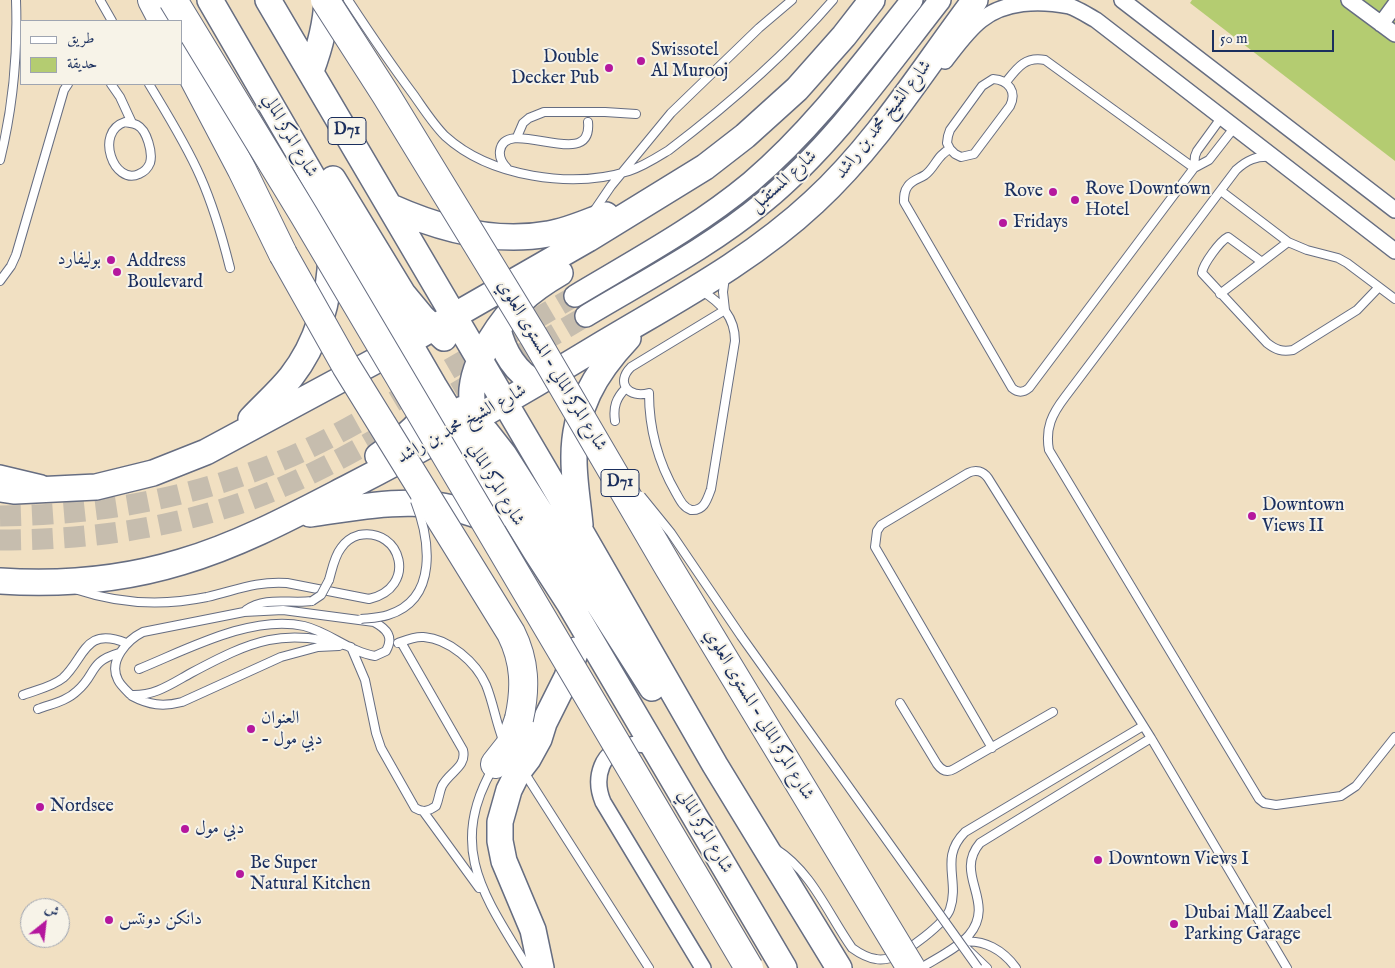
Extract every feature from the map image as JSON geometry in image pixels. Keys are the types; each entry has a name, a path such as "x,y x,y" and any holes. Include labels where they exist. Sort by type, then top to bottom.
{"highway":[{"path":"152,0 162,20"},
{"path":"173,0 309,224 749,968"},
{"name":"شارع المركز المالي - المستوى العلوي","path":"326,0 465,222 669,568 910,968"},
{"path":"182,56 320,322 516,643 524,675 523,697 510,760"}],"main road":[{"name":"شارع المركز المالي","path":"210,0 434,386 467,423 480,459 492,481 569,603 784,968"},
{"path":"224,0 412,306 433,328 455,345 479,359 535,385"},
{"name":"D71","path":"268,0 581,532 715,765 839,968"},
{"path":"311,71 321,45 326,18 326,0"},
{"path":"4,487 68,489 96,487 153,474 188,460 373,362 588,239 719,157 772,113 821,63 872,0"},
{"name":"شارع المستقبل","path":"575,296 694,224 729,199 769,166 824,110 912,0"},
{"name":"شارع المستقبل","path":"586,316 705,245 764,202 791,178 842,125 940,0"},
{"name":"شارع الشيخ محمد بن راشد","path":"0,581 60,582 100,579 140,572 218,550 256,534 421,450 535,385 727,268 791,223 834,183 874,139 975,0"},
{"path":"231,438 290,378 314,340 322,320 331,272 331,245 328,218 322,192"},
{"path":"391,207 420,220 443,227 484,235 531,236 558,232 583,224 662,194"},
{"path":"662,194 632,226 616,239 532,290 509,312 479,359 467,423 504,455 674,722 690,742 715,765"},
{"path":"395,280 408,290 418,287 421,283 423,264"},
{"path":"292,516 412,430 425,415 433,396 437,367 436,347 423,264"},
{"path":"581,532 574,460 576,434 581,410 591,386 604,364 648,317"},
{"path":"498,328 506,351 514,364 535,385"},
{"path":"373,362 406,371 434,386"},
{"path":"373,362 388,374 402,390 410,409 412,430"},
{"path":"492,481 489,457 496,452 504,455"},
{"path":"292,516 399,503 441,505 482,516 501,525 536,552"},
{"path":"541,968 532,930 504,861 500,840 500,822 509,790 510,760 539,739 544,723 573,664 577,636 569,603"}],"street":[{"path":"911,88 936,72 968,32 981,20 1006,7 1033,0 1052,2 1070,6 1096,20"},
{"path":"1072,0 1221,118 1395,251"},
{"path":"1122,0 1395,210"},
{"path":"1349,0 1395,34"},
{"path":"1380,24 1395,5"},
{"path":"653,746 628,745 618,748 610,754 603,762 599,772 599,792 603,802 703,968"}],"lane":[{"path":"0,160 7,130 14,78 17,34 16,0"},
{"path":"100,0 111,20"},
{"path":"348,0 378,47 444,134 459,148 476,158 509,169 562,179 599,178 622,173 655,159 702,124 772,63 833,0"},
{"path":"583,224 654,133 689,95 759,28 792,0"},
{"path":"1006,82 1018,66 1024,62 1038,58 1045,60 1194,168"},
{"path":"993,80 1006,82 1011,87 1013,100 979,150 974,154 961,157 950,149 947,143 950,130 982,86 993,80"},
{"path":"0,281 12,266 16,255 64,90 67,85"},
{"path":"112,85 120,97 132,123 141,128 144,133 150,159 149,165 142,173 131,176 121,173 114,164 109,138 114,128 126,122 132,123"},
{"path":"150,85 186,146 200,175 220,229 230,268"},
{"path":"517,137 523,123 536,114 544,112 636,114"},
{"path":"1194,168 1197,150 1221,118"},
{"path":"509,169 500,159 501,148 507,140 517,137 572,145 582,141 585,137 589,128 588,122"},
{"path":"950,149 938,157 925,175 911,182 906,188 904,202 1012,388 1020,392 1029,388 1194,168 1209,160 1234,128"},
{"path":"1272,157 1262,156 1248,161 1236,170 1056,408 1048,428 1050,450 1259,800 1276,805 1342,796 1356,786 1395,737"},
{"path":"1221,190 1288,242 1307,250 1338,258 1395,299"},
{"path":"1262,262 1228,237 1202,270 1204,277 1267,344 1278,351 1293,350 1357,310 1379,287"},
{"path":"1220,294 1288,242"},
{"path":"725,310 723,292 727,268"},
{"path":"696,287 725,310 734,324 735,341 711,489 704,506 700,509 691,510 682,504 659,458 651,430 649,393 640,395 632,393 626,388 625,373 631,367 725,310"},
{"path":"614,421 615,403 626,388"},
{"path":"377,415 383,438 399,470"},
{"path":"608,462 633,487 670,533 741,636 963,944 978,968"},
{"path":"992,748 875,547 877,531 881,525 972,471 982,472 988,478 1151,738 1287,968"},
{"path":"361,619 390,615 409,602 422,584 427,561 427,544 420,514 411,492"},
{"path":"60,582 94,596 131,602 150,603 188,600 259,583 273,582 287,582 369,599 380,597 388,592 395,583 399,573 398,556 394,548 381,537 372,534 355,536 341,547 329,580 321,595 312,601 262,602 244,612"},
{"path":"139,669 214,638 259,625 283,623 303,626 375,656 386,651 389,646 388,634 385,629 374,622 283,610 244,612 143,632 126,644 120,653 116,666 116,678 131,695 150,704 170,705 182,702 281,657 299,651 329,646 352,647"},
{"path":"131,695 157,692 232,653 276,638 312,637 352,647"},
{"path":"23,694 56,684 72,668 84,648 90,644 105,638 126,644"},
{"path":"389,646 412,638 430,638 453,648 472,663 486,686 497,725 510,760 649,968"},
{"path":"401,642 464,755 461,766 447,778 442,786 436,806 423,811"},
{"path":"352,647 366,680 376,733 381,748 415,808 423,811 486,897 528,968"},
{"path":"38,709 71,696 85,683 94,666 102,660 120,653"},
{"path":"900,703 937,764 943,770 951,771 1053,712"},
{"path":"763,842 777,849 802,870 852,948 863,956 876,960 890,959 936,928 949,911 953,888 950,858 955,844 965,832 1143,726"},
{"path":"963,944 978,919 979,900 970,872 970,860 980,843 1151,738"},
{"path":"486,897 475,870 472,849 473,827 477,806 485,782 510,760"},
{"path":"920,968 970,941 990,946 1006,957 1016,968"},
{"path":"963,944 987,968"}],"green space":[{"path":"1192,0 1395,0 1395,161 1190,3"}],"tunnel":[{"path":"0,516 69,513 138,503 205,488 271,465 308,449 380,410 575,296"},
{"path":"428,409 586,316"},
{"path":"0,540 108,534 179,521 214,512 297,480 342,458 400,425"}],"place":[{"name":"Swissotel Al Murooj","path":"641,61"},
{"name":"Double Decker Pub","path":"609,68"},
{"name":"Rove","path":"1053,192"},
{"name":"Rove Downtown Hotel","path":"1075,200"},
{"name":"Fridays","path":"1003,223"},
{"name":"بوليفارد","path":"111,260"},
{"name":"Address Boulevard","path":"117,272"},
{"name":"Downtown Views II","path":"1252,516"},
{"name":"العنوان - دبي مول","path":"251,729"},
{"name":"Nordsee","path":"40,807"},
{"name":"دبي مول","path":"185,829"},
{"name":"Downtown Views I","path":"1098,860"},
{"name":"Be Super Natural Kitchen","path":"240,874"},
{"name":"دانكن دونتس","path":"109,920"},
{"name":"Dubai Mall Zaabeel Parking Garage","path":"1174,924"}]}
